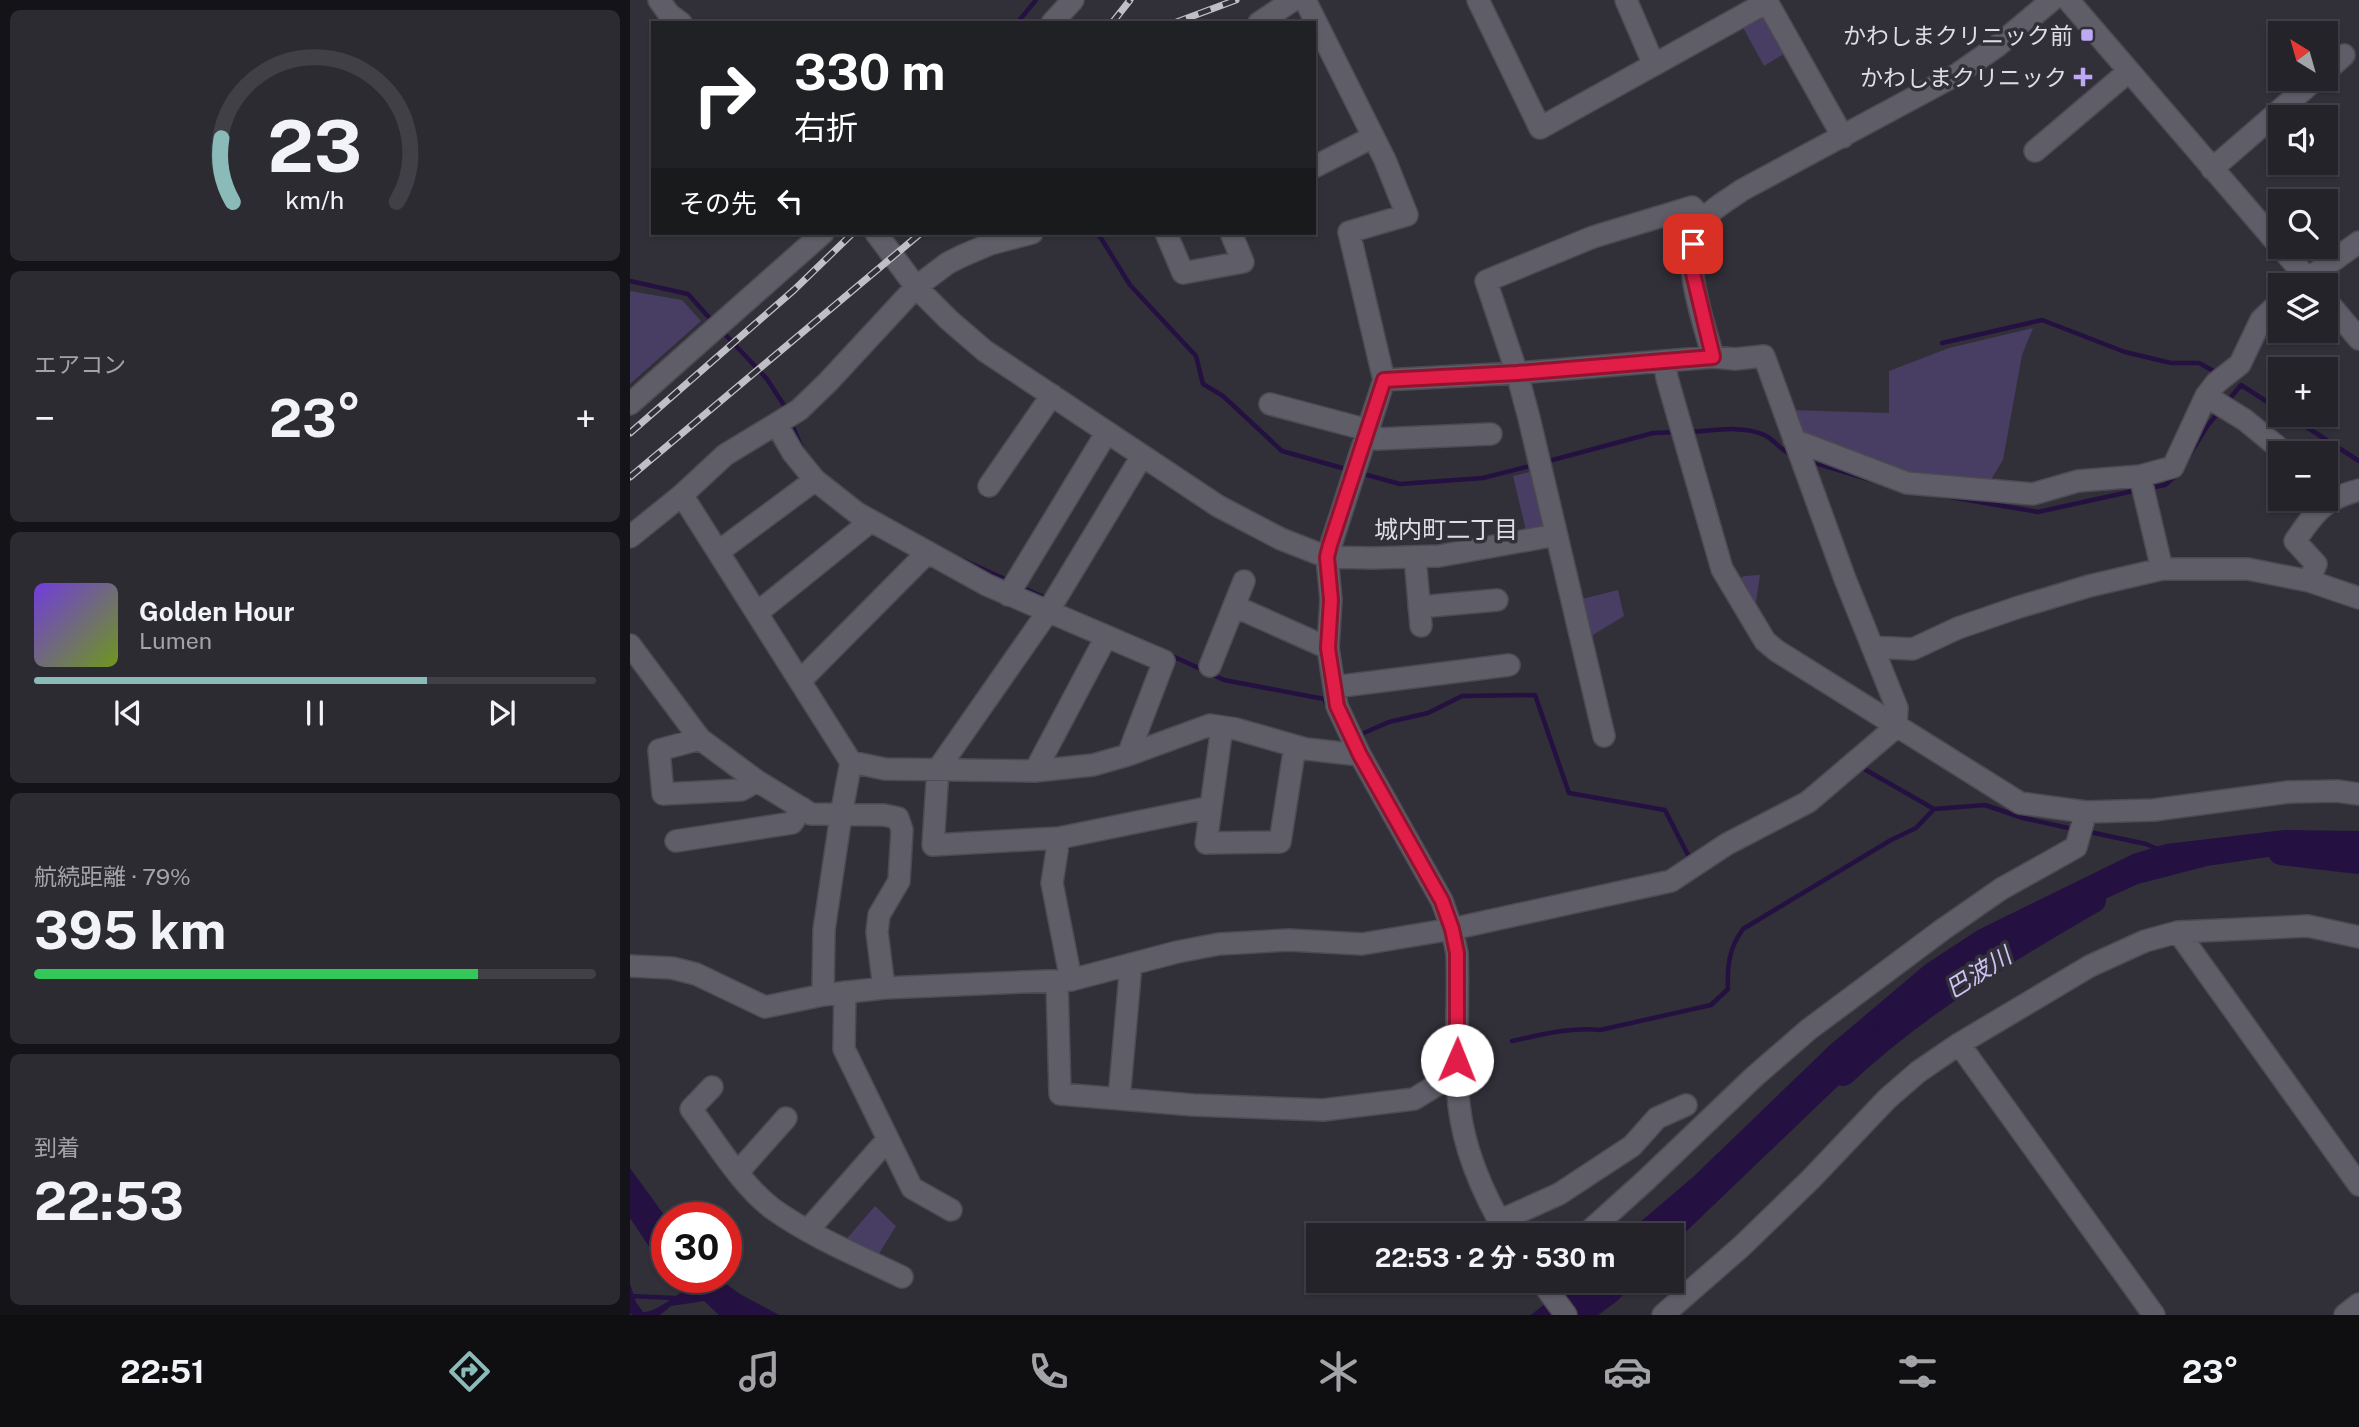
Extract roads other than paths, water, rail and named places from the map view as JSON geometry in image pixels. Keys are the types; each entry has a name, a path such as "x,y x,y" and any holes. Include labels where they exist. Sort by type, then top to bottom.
{"street":[{"path":"659,0 668,14 678,21"},
{"path":"1054,21 1073,0"},
{"path":"1262,21 1293,0"},
{"path":"1305,0 1315,21"},
{"path":"1478,0 1540,128 1766,1 1843,137"},
{"path":"1626,0 1654,65"},
{"path":"1713,357 1692,269 1693,244 1700,224 1716,208 1742,190 1956,75 1996,47 2052,0"},
{"path":"2068,0 2298,273"},
{"path":"1316,22 1385,159 1407,215 1349,232 1384,380 1327,557 1331,600 1328,648 1337,706 1360,755 1442,901 1452,929 1457,953 1459,1106 1478,1177 1501,1223"},
{"path":"2338,60 2344,55"},
{"path":"2035,151 2128,72"},
{"path":"2212,169 2302,91"},
{"path":"1316,166 1373,137"},
{"path":"1604,736 1517,373 1486,281 1593,237 1692,207 1704,220"},
{"path":"630,404 821,235"},
{"path":"877,235 916,287 985,351 1218,506 1281,539 1327,557 1415,557 1474,551 1556,535"},
{"path":"630,537 682,495 724,455 799,410 916,287 948,263 990,244 1024,235"},
{"path":"1167,235 1183,273 1243,262 1232,235"},
{"path":"2321,273 2359,242"},
{"path":"1794,440 1907,483 2033,494 2078,481 2140,476 2173,467 2206,396 2216,383 2239,363 2261,320 2268,313"},
{"path":"2338,314 2359,339"},
{"path":"630,966 672,968 696,974 765,1007 824,995 884,988 1064,981 1219,944 1289,940 1362,944 1452,929 1671,881 1727,844 1808,802 1896,727 1897,708 1764,356 1735,359 1713,357 1517,373 1384,380"},
{"path":"1664,361 1721,569 1765,641 1896,727 2020,803 2085,812 2154,810 2289,792 2337,791 2359,794"},
{"path":"989,486 1052,395"},
{"path":"2206,396 2245,420 2270,441"},
{"path":"1270,404 1368,430 1378,439 1491,435"},
{"path":"777,425 793,453 815,480 857,513 926,553 1008,595 1164,661 1128,755"},
{"path":"1008,595 1107,432"},
{"path":"1142,456 1048,612 938,769 933,845 1059,838 1211,807"},
{"path":"2140,476 2162,569"},
{"path":"718,552 815,480"},
{"path":"2338,492 2359,490"},
{"path":"682,495 851,762 824,930 824,995"},
{"path":"2309,581 2316,564 2295,541 2316,511"},
{"path":"757,613 871,521"},
{"path":"801,680 926,553"},
{"path":"1415,557 1420,617 1497,600"},
{"path":"1872,647 1913,649 1958,628 2019,607 2089,586 2162,569 2248,569 2309,581 2359,598"},
{"path":"1210,666 1244,581"},
{"path":"1234,606 1328,648"},
{"path":"1035,771 1106,637"},
{"path":"630,645 700,739 757,781 811,814 898,818 902,830 899,881 879,915 877,932 884,988"},
{"path":"1334,687 1509,665"},
{"path":"851,762 885,769 1035,771 1093,765 1210,725 1295,746 1360,755"},
{"path":"1222,727 1206,843 1280,842 1295,746"},
{"path":"700,739 659,750 663,794 741,789 757,781"},
{"path":"676,841 792,823 802,808"},
{"path":"1598,1223 1808,1030 2001,889 2076,847 2085,812"},
{"path":"1059,838 1052,883 1064,981 1060,1094 1193,1105 1323,1110 1414,1099 1458,1070"},
{"path":"1663,1315 1741,1246 1811,1179 1887,1099 1918,1072 1959,1044 2090,966 2146,941 2178,932 2308,926 2359,937"},
{"path":"2178,932 2359,1185"},
{"path":"1119,1099 1131,964"},
{"path":"845,992 844,1049 912,1188 951,1210"},
{"path":"1959,1044 2154,1315"},
{"path":"712,1087 691,1109 738,1172 771,1208 808,1230 902,1277"},
{"path":"1511,1223 1632,1146 1657,1118 1686,1105"},
{"path":"738,1172 786,1118"},
{"path":"808,1230 888,1139"},
{"path":"1550,1293 1566,1315"},
{"path":"2344,1315 2359,1304"}],"waterway":[{"path":"1019,21 1036,0"},
{"path":"1099,235 1130,285 1196,356 1203,384 1223,396 1282,451 1349,470"},
{"path":"630,281 688,294 713,322"},
{"path":"1942,343 2042,320 2125,352 2171,363 2199,363 2219,374"},
{"path":"722,331 767,379 787,410"},
{"path":"2227,402 2241,385 2268,402"},
{"path":"2190,454 2219,412"},
{"path":"791,422 801,446"},
{"path":"2307,427 2359,461"},
{"path":"1689,432 1726,429 1754,431 1766,436 1794,456"},
{"path":"1545,462 1653,433 1677,432"},
{"path":"1809,461 1871,480"},
{"path":"1360,473 1400,484 1483,478 1534,465"},
{"path":"2150,488 2165,485 2179,473"},
{"path":"1944,496 2038,512 2138,490"},
{"path":"963,560 1009,581"},
{"path":"1021,587 1048,599"},
{"path":"1170,655 1203,670"},
{"path":"1211,674 1224,680 1324,699 1328,707"},
{"path":"1357,736 1389,722 1428,713 1462,696 1535,695 1569,793 1665,810 1689,857 1692,855"},
{"path":"1859,766 1934,809"},
{"path":"1512,1041 1566,1031 1600,1030 1711,1005 1728,989 1730,958 1743,929 1891,840 1916,828 1934,809 1985,805 2023,818 2073,829"},
{"path":"2085,831 2158,849"},
{"name":"巴波川","path":"2281,852 2359,861"},
{"name":"巴波川","path":"1843,1073 1901,1024 1963,979 2093,900"},
{"path":"630,1296 675,1298"}],"railway":[{"path":"1114,21 1130,0"},
{"path":"1179,21 1236,0"},
{"path":"630,433 794,290 851,235"},
{"path":"630,477 919,235"}],"place":[{"name":"かわしまクリニック前","path":"2087,35"},
{"name":"かわしまクリニック","path":"2083,77"}],"district":[{"name":"城内町二丁目","path":"1446,529"}]}
